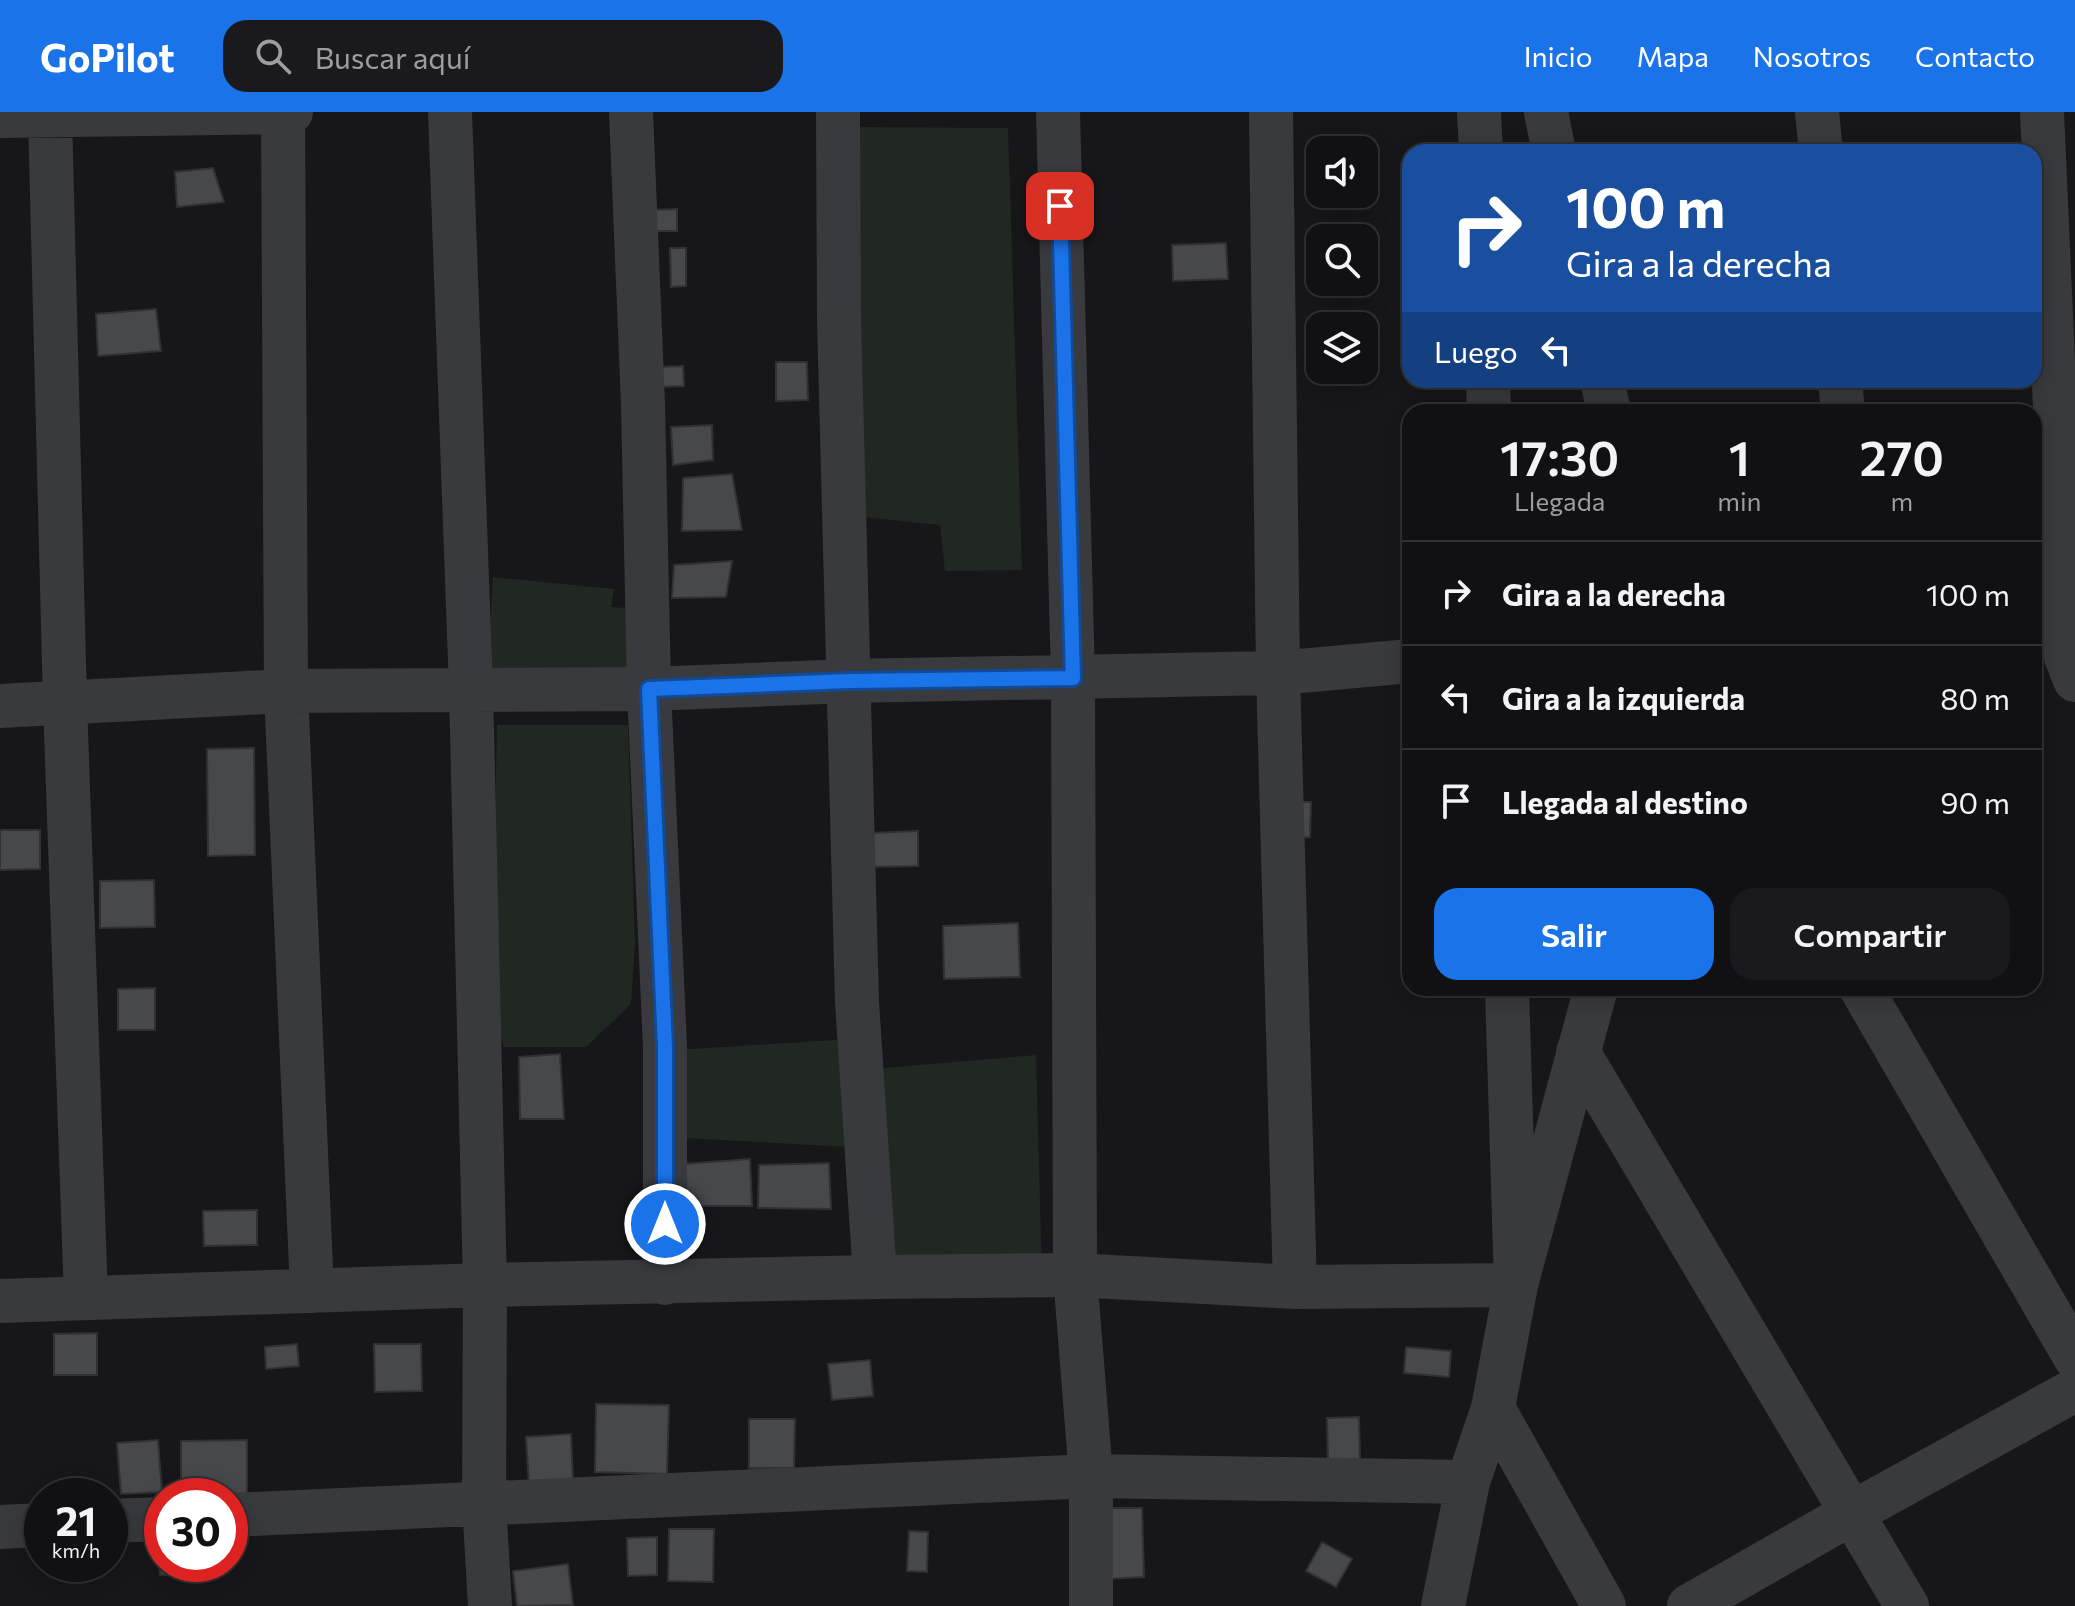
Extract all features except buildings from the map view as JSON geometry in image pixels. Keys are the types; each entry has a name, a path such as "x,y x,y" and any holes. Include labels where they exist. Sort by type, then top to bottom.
{"street":[{"path":"283,112 286,691 312,1291"},
{"path":"0,116 291,112"},
{"path":"450,112 471,689 485,1285 484,1502 490,1606"},
{"path":"631,112 643,404 649,689 665,1047 665,1283"},
{"path":"838,112 839,320 857,1002 875,1277"},
{"path":"1058,112 1073,678 1075,1275 1091,1476 1091,1606"},
{"path":"1271,112 1278,673 1295,1287"},
{"path":"1479,112 1481,144"},
{"path":"1546,112 1552,144"},
{"path":"1817,112 1820,144"},
{"path":"2042,112 2057,556 2066,657 2075,680"},
{"path":"50,116 65,703 86,1298"},
{"path":"0,706 286,691 649,689 849,681 1278,673 1402,662"},
{"path":"1507,996 1516,1285"},
{"path":"1443,1606 1468,1482 1493,1408 1516,1285 1594,996"},
{"path":"1866,996 2075,1357"},
{"path":"1578,1052 1907,1606"},
{"path":"0,1301 485,1285 875,1277 1075,1275 1295,1287 1516,1285"},
{"path":"1689,1606 2075,1390"},
{"path":"1493,1408 1604,1606"},
{"path":"248,1514 1091,1476 1468,1482"},
{"path":"0,1527 24,1526"}],"shaded area":[{"path":"850,127 1008,128 1022,570 945,571 940,525 863,517"},
{"path":"493,577 614,589 611,607 639,609 636,675 488,668"},
{"path":"497,725 628,725 635,943 631,1004 586,1047 503,1047 492,970"},
{"path":"853,1039 850,1147 685,1138 675,1050"},
{"path":"1036,1055 1042,1278 881,1274 872,1069"}],"route":[{"path":"665,1224 665,1047 649,689 849,681 1073,678 1060,206"}]}
